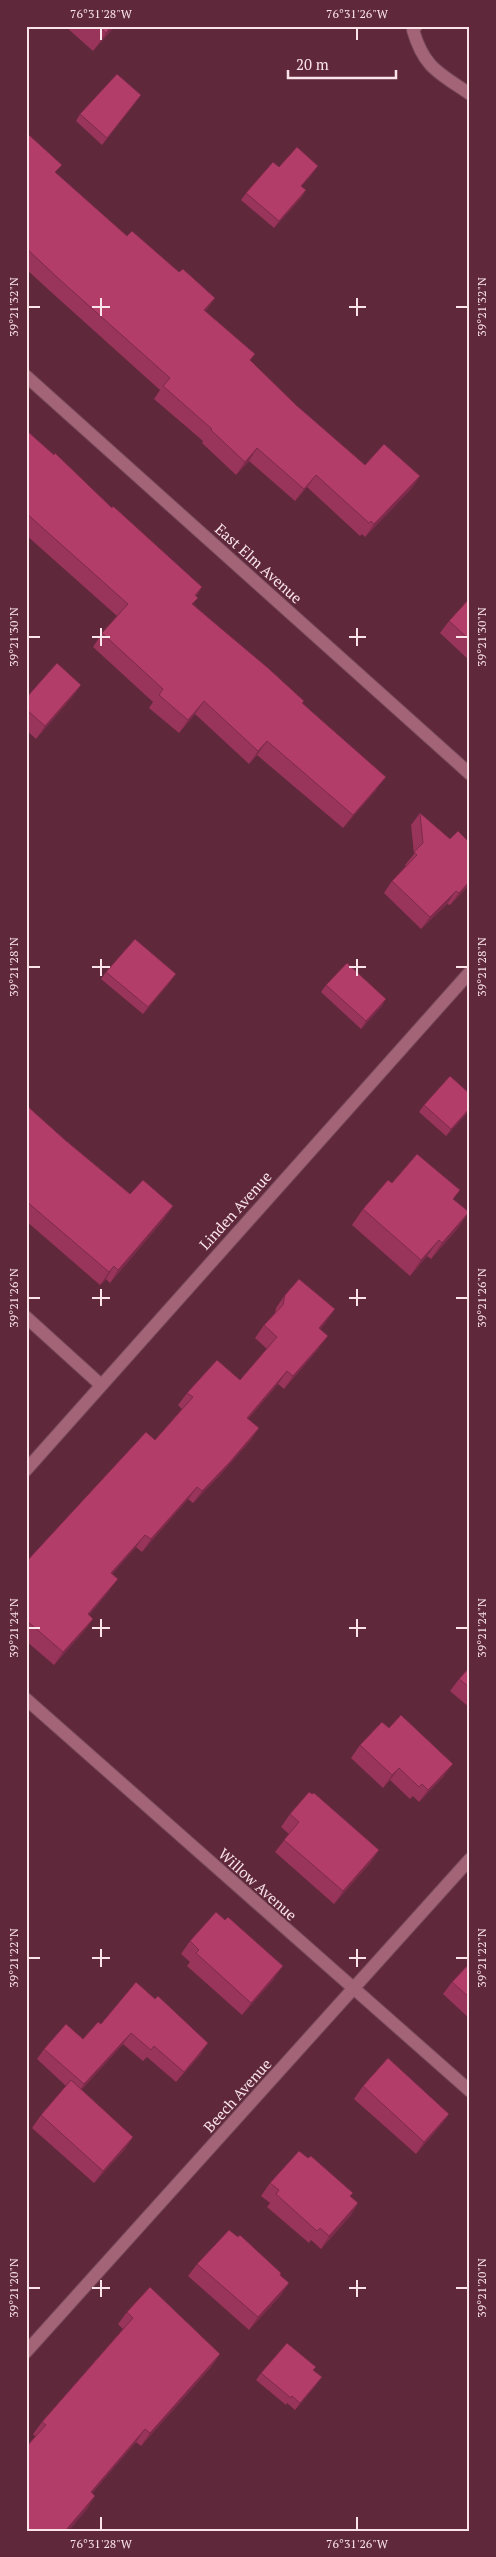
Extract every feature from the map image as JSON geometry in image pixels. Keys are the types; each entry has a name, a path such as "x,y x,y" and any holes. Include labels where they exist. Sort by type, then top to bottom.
{"street":[{"path":"416,26 413,30 419,50 432,69 470,94"},
{"name":"East Elm Avenue","path":"26,376 470,774"},
{"name":"Linden Avenue","path":"26,1470 470,972"},
{"path":"26,1317 101,1385"},
{"name":"Willow Avenue","path":"26,1699 470,2091"},
{"name":"Beech Avenue","path":"26,2352 470,1859"}],"building":[{"path":"99,26 111,26 106,33"},
{"path":"117,74 141,95 107,138 80,114"},
{"path":"29,135 62,165 55,172 127,236 132,231 179,272 183,269 215,298 204,310 255,354 250,360 296,405 365,465 384,444 420,476 374,524 371,521 369,523 316,475 304,489 257,448 245,462 212,429 163,386 170,378 26,248 26,138"},
{"path":"297,147 318,166 301,186 306,190 279,221 246,193 273,162 279,167"},
{"path":"26,430 54,455 55,453 112,508 113,506 202,587 195,595 198,598 192,604 268,668 304,701 302,703 386,777 353,815 267,741 258,751 204,701 188,720 159,695 163,689 102,633 128,604 26,513"},
{"path":"470,598 470,640 449,621"},
{"path":"57,663 81,685 45,726 26,709 26,698"},
{"path":"420,813 450,839 458,831 470,843 470,881 459,893 456,891 430,917 392,881 417,855 414,852 423,843"},
{"path":"135,939 176,974 148,1007 106,972"},
{"path":"347,963 386,999 366,1021 326,985"},
{"path":"450,1076 470,1094 470,1108 451,1129 424,1105"},
{"path":"26,1105 130,1194 143,1180 173,1206 118,1270 114,1266 109,1272 26,1201"},
{"path":"417,1154 460,1190 453,1199 469,1212 442,1243 439,1240 421,1260 363,1209 388,1180 392,1183"},
{"path":"299,1279 335,1309 319,1328 328,1336 293,1376 287,1371 247,1418 259,1428 229,1463 202,1491 197,1487 151,1539 145,1535 111,1573 118,1579 88,1614 93,1619 63,1652 26,1620 26,1562 146,1432 155,1440 193,1397 187,1393 217,1360 240,1380 277,1337 264,1325 283,1305 285,1295"},
{"path":"470,1667 470,1688 459,1679"},
{"path":"401,1715 453,1764 428,1790 422,1784 419,1787 399,1768 392,1775 360,1745 382,1722 389,1728"},
{"path":"309,1792 314,1793 379,1850 343,1891 284,1840 299,1822 290,1814"},
{"path":"216,1912 225,1920 228,1917 283,1966 251,2003 196,1953 199,1950 190,1941"},
{"path":"470,1963 470,1998 452,1982"},
{"path":"136,1982 155,1999 158,1996 208,2043 184,2072 154,2046 151,2050 131,2033 84,2084 44,2049 66,2024 83,2039 98,2022 101,2024"},
{"path":"388,2058 449,2114 424,2142 363,2086"},
{"path":"71,2080 133,2137 103,2171 41,2115"},
{"path":"299,2151 308,2158 311,2156 353,2193 350,2196 358,2203 329,2236 320,2228 317,2231 276,2194 279,2190 270,2183"},
{"path":"229,2230 238,2237 240,2235 281,2273 280,2275 289,2283 258,2317 197,2264"},
{"path":"150,2287 220,2354 150,2433 145,2429 91,2492 95,2496 65,2531 26,2531 26,2447 46,2425 42,2422 133,2318 127,2312"},
{"path":"287,2343 316,2367 313,2370 322,2377 300,2403 292,2396 291,2398 261,2373"}]}
